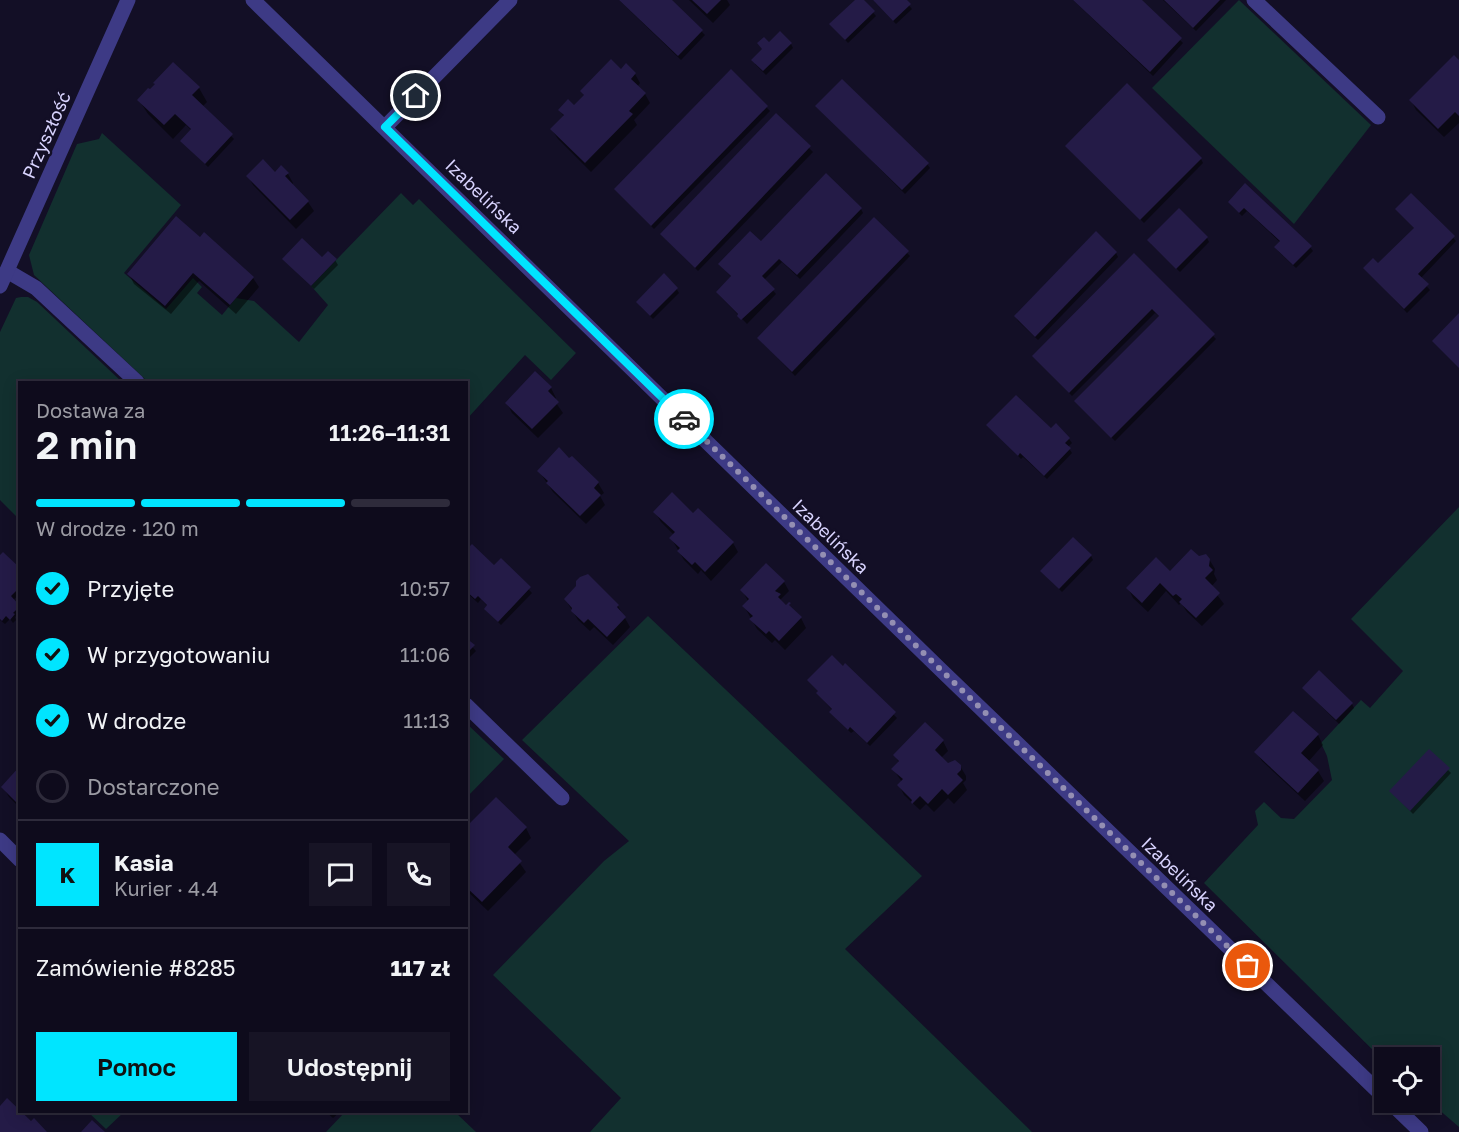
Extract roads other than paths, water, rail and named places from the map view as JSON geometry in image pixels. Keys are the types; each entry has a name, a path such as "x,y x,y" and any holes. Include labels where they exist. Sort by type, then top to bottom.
{"street":[{"name":"Przyszłość","path":"0,286 128,0"},
{"name":"Izabelińska","path":"253,0 941,670 1374,1087"},
{"path":"385,127 510,0"},
{"path":"1254,0 1377,117"},
{"path":"7,271 43,295 136,381"},
{"path":"468,707 562,798"},
{"path":"0,840 18,858"},
{"path":"1401,1113 1421,1132"}]}
